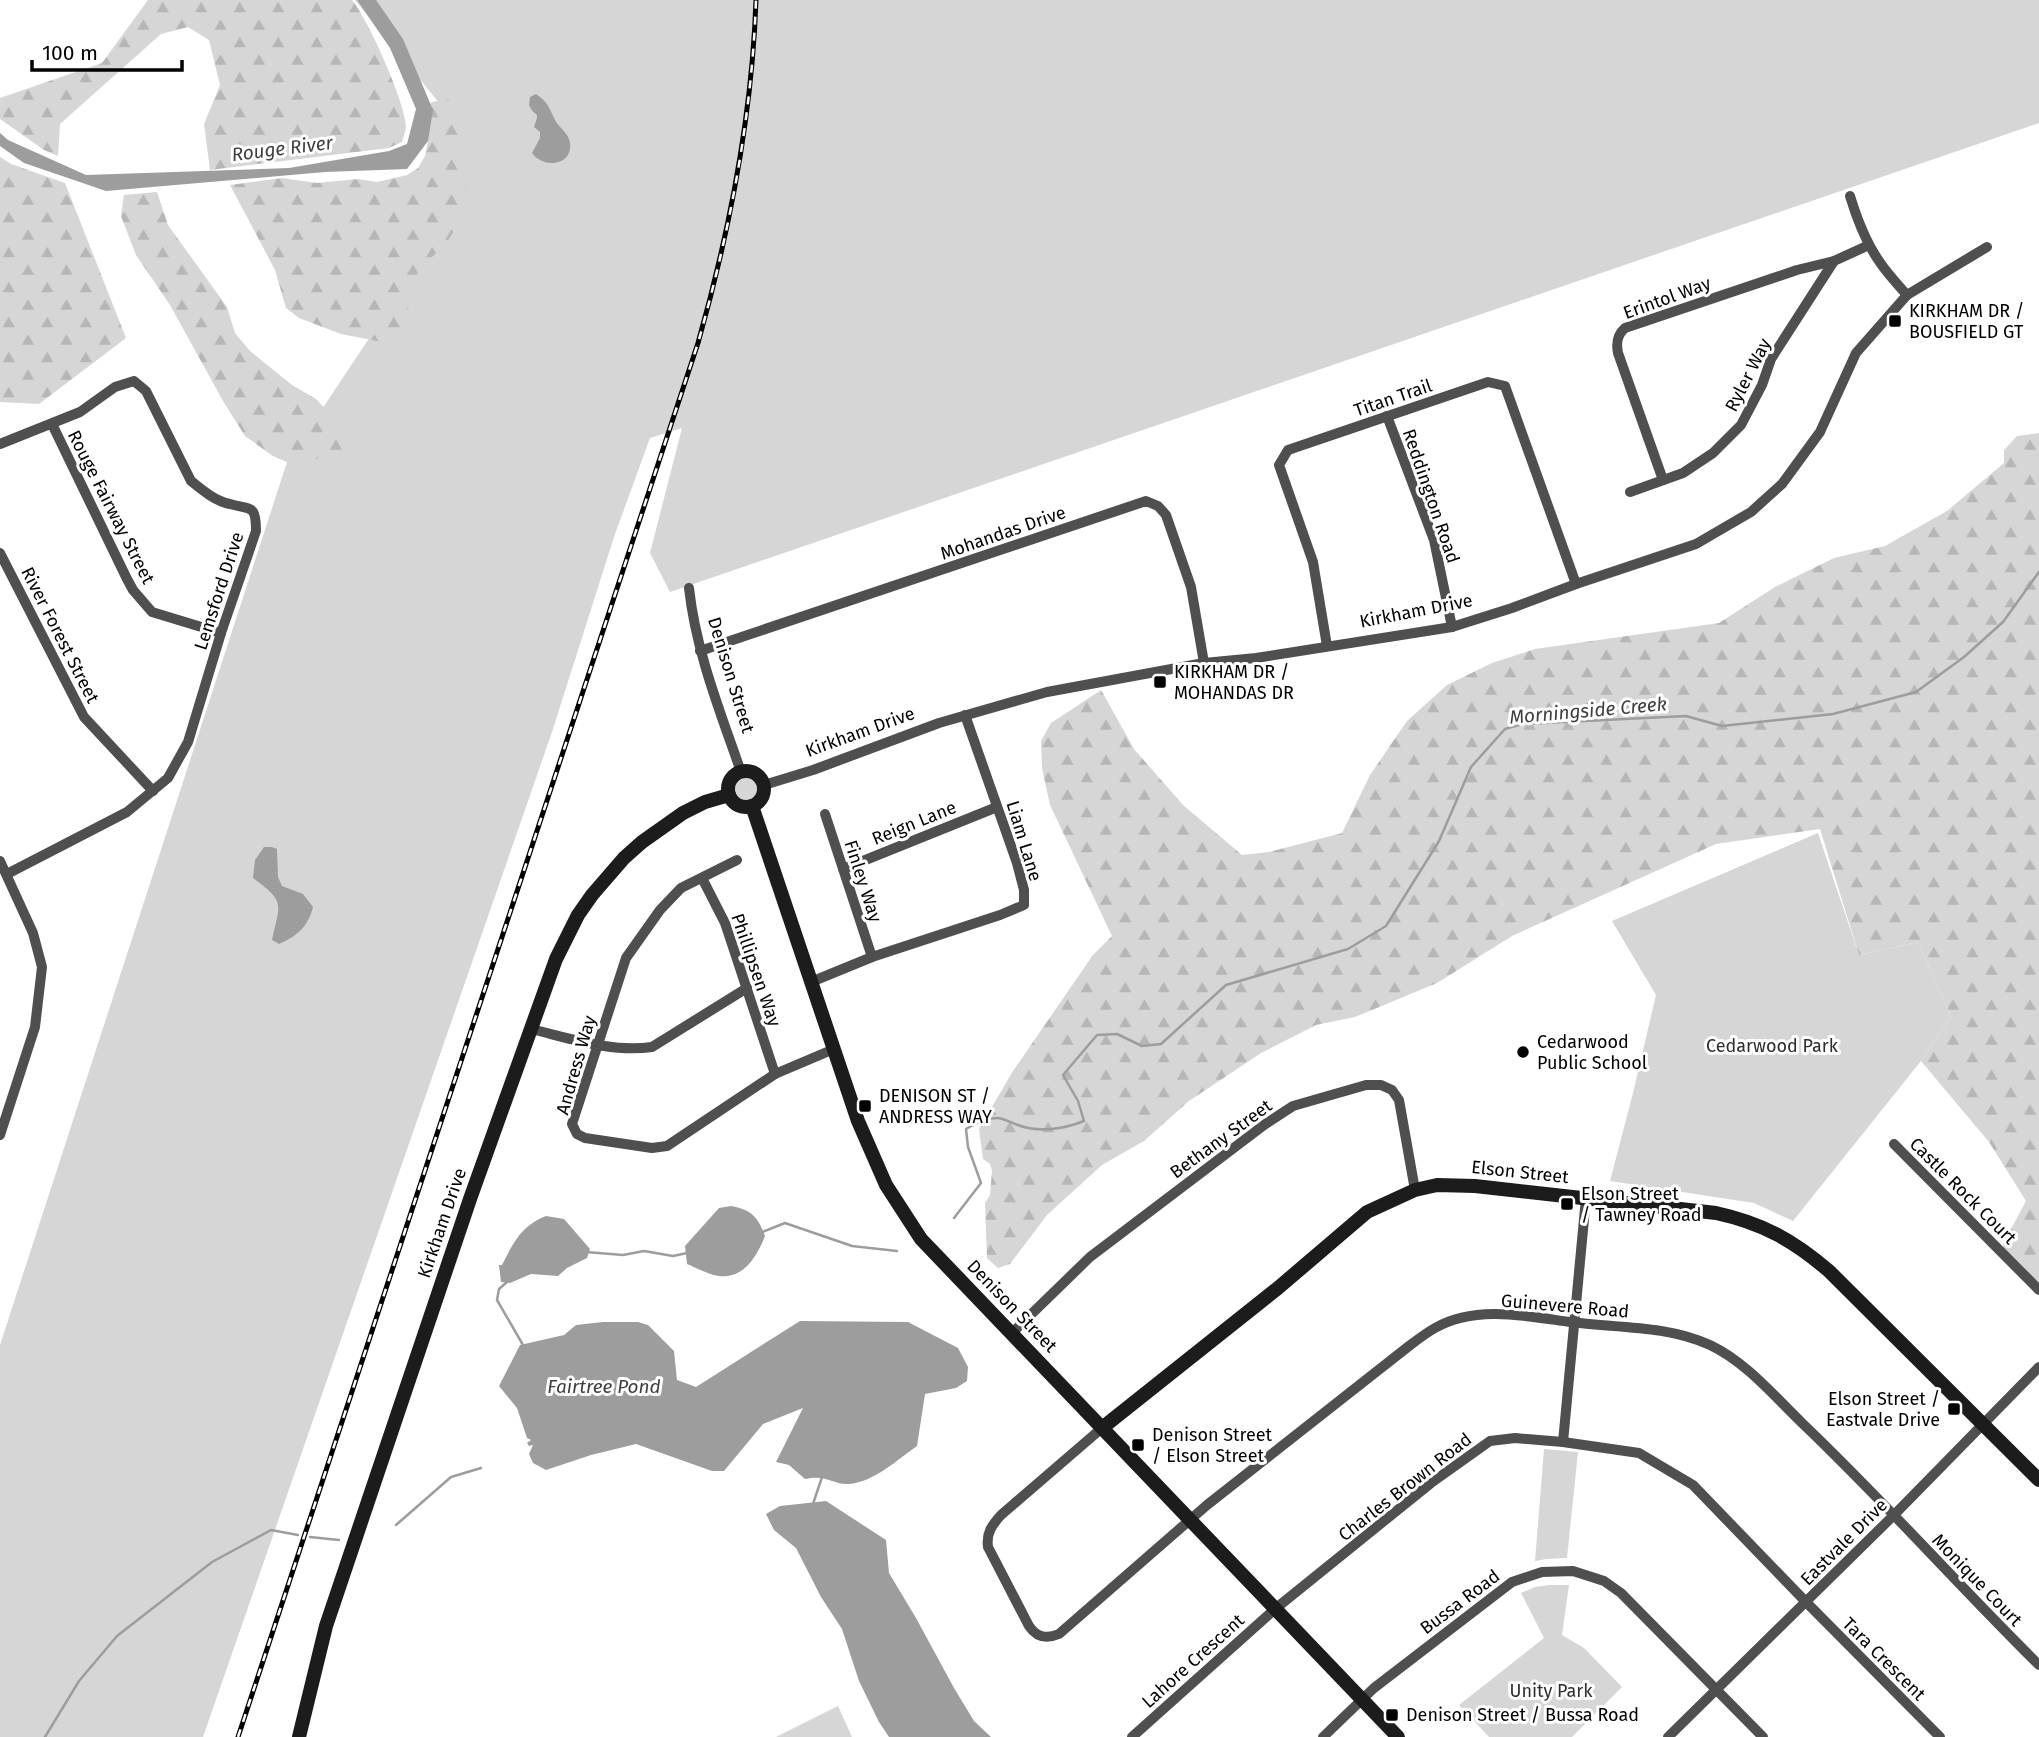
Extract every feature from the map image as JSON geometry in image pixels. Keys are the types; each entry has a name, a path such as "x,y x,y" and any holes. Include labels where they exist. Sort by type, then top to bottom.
{"street":[{"path":"1850,196 1869,246 1907,295"},
{"path":"1834,261 1869,246"},
{"name":"Kirkham Drive","path":"764,785 965,715 1047,692 1204,663 1256,658 1452,627 1696,544 1751,512 1782,484 1820,432 1856,353 1907,295 1987,247"},
{"name":"Erintol Way","path":"1663,480 1618,353 1619,333 1639,323 1797,270 1834,261"},
{"name":"Ryler Way","path":"1630,492 1683,473 1713,453 1741,425 1762,385 1771,359 1834,261"},
{"name":"Lemsford Drive","path":"0,444 80,412 115,387 134,381 146,391 191,481 229,504 243,505 253,512 256,519 256,531 188,742 168,778 127,812 7,874"},
{"name":"Titan Trail","path":"1327,646 1313,562 1279,465 1288,450 1488,382 1505,386 1576,583"},
{"name":"Reddington Road","path":"1387,416 1434,540 1452,627"},
{"name":"Rouge Fairway Street","path":"52,424 127,579 141,600 152,612 221,633"},
{"name":"Mohandas Drive","path":"700,651 1146,501 1158,506 1166,515 1191,587 1204,663"},
{"name":"River Forest Street","path":"0,553 84,717 153,791"},
{"name":"Denison Street","path":"689,588 700,651 741,772"},
{"name":"Liam Lane","path":"872,957 1024,905 1024,890 1017,863 965,715"},
{"path":"741,772 752,772 764,785 762,797 752,806 742,807 729,795 731,778 741,772"},
{"name":"Kirkham Drive","path":"299,1737 326,1626 470,1199 566,937 607,876 642,842 683,813 705,802 729,795"},
{"name":"Denison Street","path":"752,806 872,1156 904,1215 921,1239 1398,1737"},
{"name":"Reign Lane","path":"843,869 997,807"},
{"name":"Finley Way","path":"825,814 872,957"},
{"name":"Andress Way","path":"737,860 681,888 660,910 626,958 572,1124 577,1134 585,1138 652,1148 667,1146 775,1074 834,1049"},
{"path":"0,861 33,933 42,967 36,1027 0,1135"},
{"name":"Phillipsen Way","path":"702,878 725,923 775,1074"},
{"path":"811,982 872,957"},
{"path":"531,1029 597,1044 637,1049 652,1047 747,988"},
{"name":"Bethany Street","path":"1012,1334 1090,1257 1293,1106 1366,1085 1381,1085 1392,1090 1399,1100 1415,1190"},
{"name":"Castle Rock Court","path":"1894,1144 2039,1290"},
{"name":"Elson Street","path":"1102,1428 1278,1288 1367,1212 1415,1190 1437,1185 1475,1186 1716,1213 1766,1228 1791,1241 1829,1271 2039,1480"},
{"path":"1563,1442 1586,1198"},
{"name":"Guinevere Road","path":"1102,1428 1001,1515 986,1539 1034,1633 1049,1638 1059,1634 1190,1520 1409,1346 1436,1327 1465,1317 1507,1314 1653,1329 1682,1335 1711,1346 1739,1363 1894,1515"},
{"name":"Eastvale Drive","path":"1668,1737 1894,1515 2039,1367"},
{"name":"Charles Brown Road","path":"1275,1609 1431,1483 1490,1441 1515,1438 1639,1453 1693,1485 1806,1602"},
{"name":"Monique Court","path":"1894,1515 2039,1665"},
{"name":"Bussa Road","path":"1361,1699 1503,1588 1531,1574 1552,1570 1584,1573 1621,1592 1717,1690"},
{"name":"Tara Crescent","path":"1806,1602 1940,1737"},
{"name":"Lahore Crescent","path":"1132,1737 1275,1609"},
{"path":"1717,1690 1763,1737"},
{"path":"1323,1737 1361,1699"}],"green space":[{"path":"148,0 352,0 376,42 393,81 406,126 402,142 389,148 210,170 204,124 220,85 209,40 188,27 161,34 60,124 58,156 44,150 0,119 0,98 102,63"},
{"path":"355,0 2039,0 2039,123 670,592 650,553 682,428 650,438 614,537 552,732 203,1737 0,1737 0,1345 287,462 368,340 446,233 454,121"},
{"path":"448,99 455,102 465,155 466,212 447,242 420,269 409,290 408,313 399,329 382,342 341,334 299,318 286,308 275,270 230,185 282,178 317,183 358,179 377,182 407,175 418,168 425,156 428,141 422,111 432,102"},
{"path":"0,157 11,164 65,183 126,338 39,404 0,402"},
{"path":"157,192 168,225 227,307 235,333 250,351 292,385 316,399 335,419 343,434 341,452 326,458 287,462 273,456 245,436 170,305 136,255 121,216 124,195"},
{"path":"2039,433 2039,1284 2005,1262 2003,1244 2026,1201 1989,1142 1921,1061 1951,1017 1918,942 1859,955 1820,829 1716,844 1512,936 1437,983 1355,1017 1316,1025 1261,1053 1189,1101 1144,1141 1102,1165 1047,1215 1010,1264 998,1268 987,1258 985,1203 990,1195 992,1171 990,1164 983,1159 979,1129 1013,1071 1093,955 1112,936 1050,805 1042,768 1041,741 1051,723 1101,690 1134,749 1183,805 1242,855 1269,852 1342,833 1370,775 1407,721 1447,685 1492,663 1535,649 1719,623 1775,587 1834,558 1885,546 1947,511 2004,463 2004,450 2017,436"},
{"path":"746,778 754,781 757,789 754,797 746,800 738,797 735,789 738,781"},
{"name":"Cedarwood Park","path":"1818,833 1859,955 1918,942 1951,1017 1921,1061 1793,1221 1754,1203 1610,1181 1656,995 1612,921"},
{"path":"1544,1449 1578,1452 1567,1558 1535,1561"},
{"name":"Unity Park","path":"1549,1585 1569,1585 1562,1635 1584,1648 1622,1687 1572,1737 1489,1737 1459,1705 1544,1638 1521,1593"},
{"path":"838,1706 852,1737 776,1737"}],"water":[{"path":"357,0 376,0 403,39 433,110 428,141 407,169 325,172 106,191 24,163 0,146 0,133 8,140 86,175 289,168 389,151 407,144 416,109 390,48"},
{"path":"536,94 546,103 569,139 570,151 567,157 556,163 543,161 532,153 540,138 540,132 534,127 537,116 529,105 530,97"},
{"path":"264,847 277,849 278,877 282,886 303,894 313,907 301,930 279,944 272,940 278,910 276,898 253,878 255,860"},
{"path":"731,1206 749,1212 757,1219 762,1229 765,1236 754,1258 742,1270 728,1276 711,1274 687,1264 685,1246 719,1208"},
{"path":"546,1216 564,1219 590,1249 587,1258 558,1276 531,1274 510,1283 501,1282 499,1265 502,1265 524,1230"},
{"name":"Fairtree Pond","path":"800,1321 908,1322 958,1348 968,1367 967,1381 956,1388 925,1394 917,1446 876,1475 849,1484 819,1478 805,1479 789,1465 776,1462 803,1408 763,1424 724,1471 712,1471 636,1444 546,1470 533,1463 529,1454 533,1445 529,1446 527,1443 531,1440 527,1438 517,1408 499,1386 520,1345 564,1335 576,1325 638,1322 648,1325 674,1351 677,1380 696,1387"},
{"path":"826,1501 886,1540 889,1573 974,1721 991,1737 889,1737 859,1681 842,1629 821,1597 796,1548 774,1530 766,1514 780,1506"}],"waterway":[{"name":"Morningside Creek","path":"954,1218 981,1183 968,1147 966,1129 993,1118 1042,1129 1060,1128 1084,1121 1078,1101 1063,1075 1097,1035 1117,1034 1142,1046 1161,1044 1226,985 1348,949 1386,926 1439,841 1471,767 1505,729 1522,724 1686,716 1722,726 1833,714 1916,692 1964,657 2003,622 2039,572"},
{"name":"Morningside Creek","path":"760,1233 785,1223 852,1246 897,1251"},
{"name":"Morningside Creek","path":"586,1252 623,1255 644,1251 673,1256 687,1253"},
{"name":"Morningside Creek","path":"507,1282 499,1289 497,1300 523,1345"},
{"name":"Morningside Creek","path":"396,1525 451,1477 481,1468"},
{"path":"813,1504 823,1474"},
{"name":"Morningside Creek","path":"45,1737 79,1681 117,1636 212,1562 271,1530 298,1535"},
{"name":"Morningside Creek","path":"310,1537 339,1540"}],"railway":[{"path":"238,1737 698,343 738,173 750,87 756,0"}],"place":[{"name":"KIRKHAM DR / BOUSFIELD GT","path":"1895,321"},
{"name":"KIRKHAM DR / MOHANDAS DR","path":"1160,682"},
{"name":"Cedarwood Public School","path":"1523,1052"},
{"name":"DENISON ST / ANDRESS WAY","path":"865,1106"},
{"name":"Elson Street / Tawney Road","path":"1567,1204"},
{"name":"Elson Street / Eastvale Drive","path":"1954,1409"},
{"name":"Denison Street / Elson Street","path":"1138,1445"},
{"name":"Denison Street / Bussa Road","path":"1392,1715"}],"water label":[{"name":"Rouge River","path":"282,148"}]}
